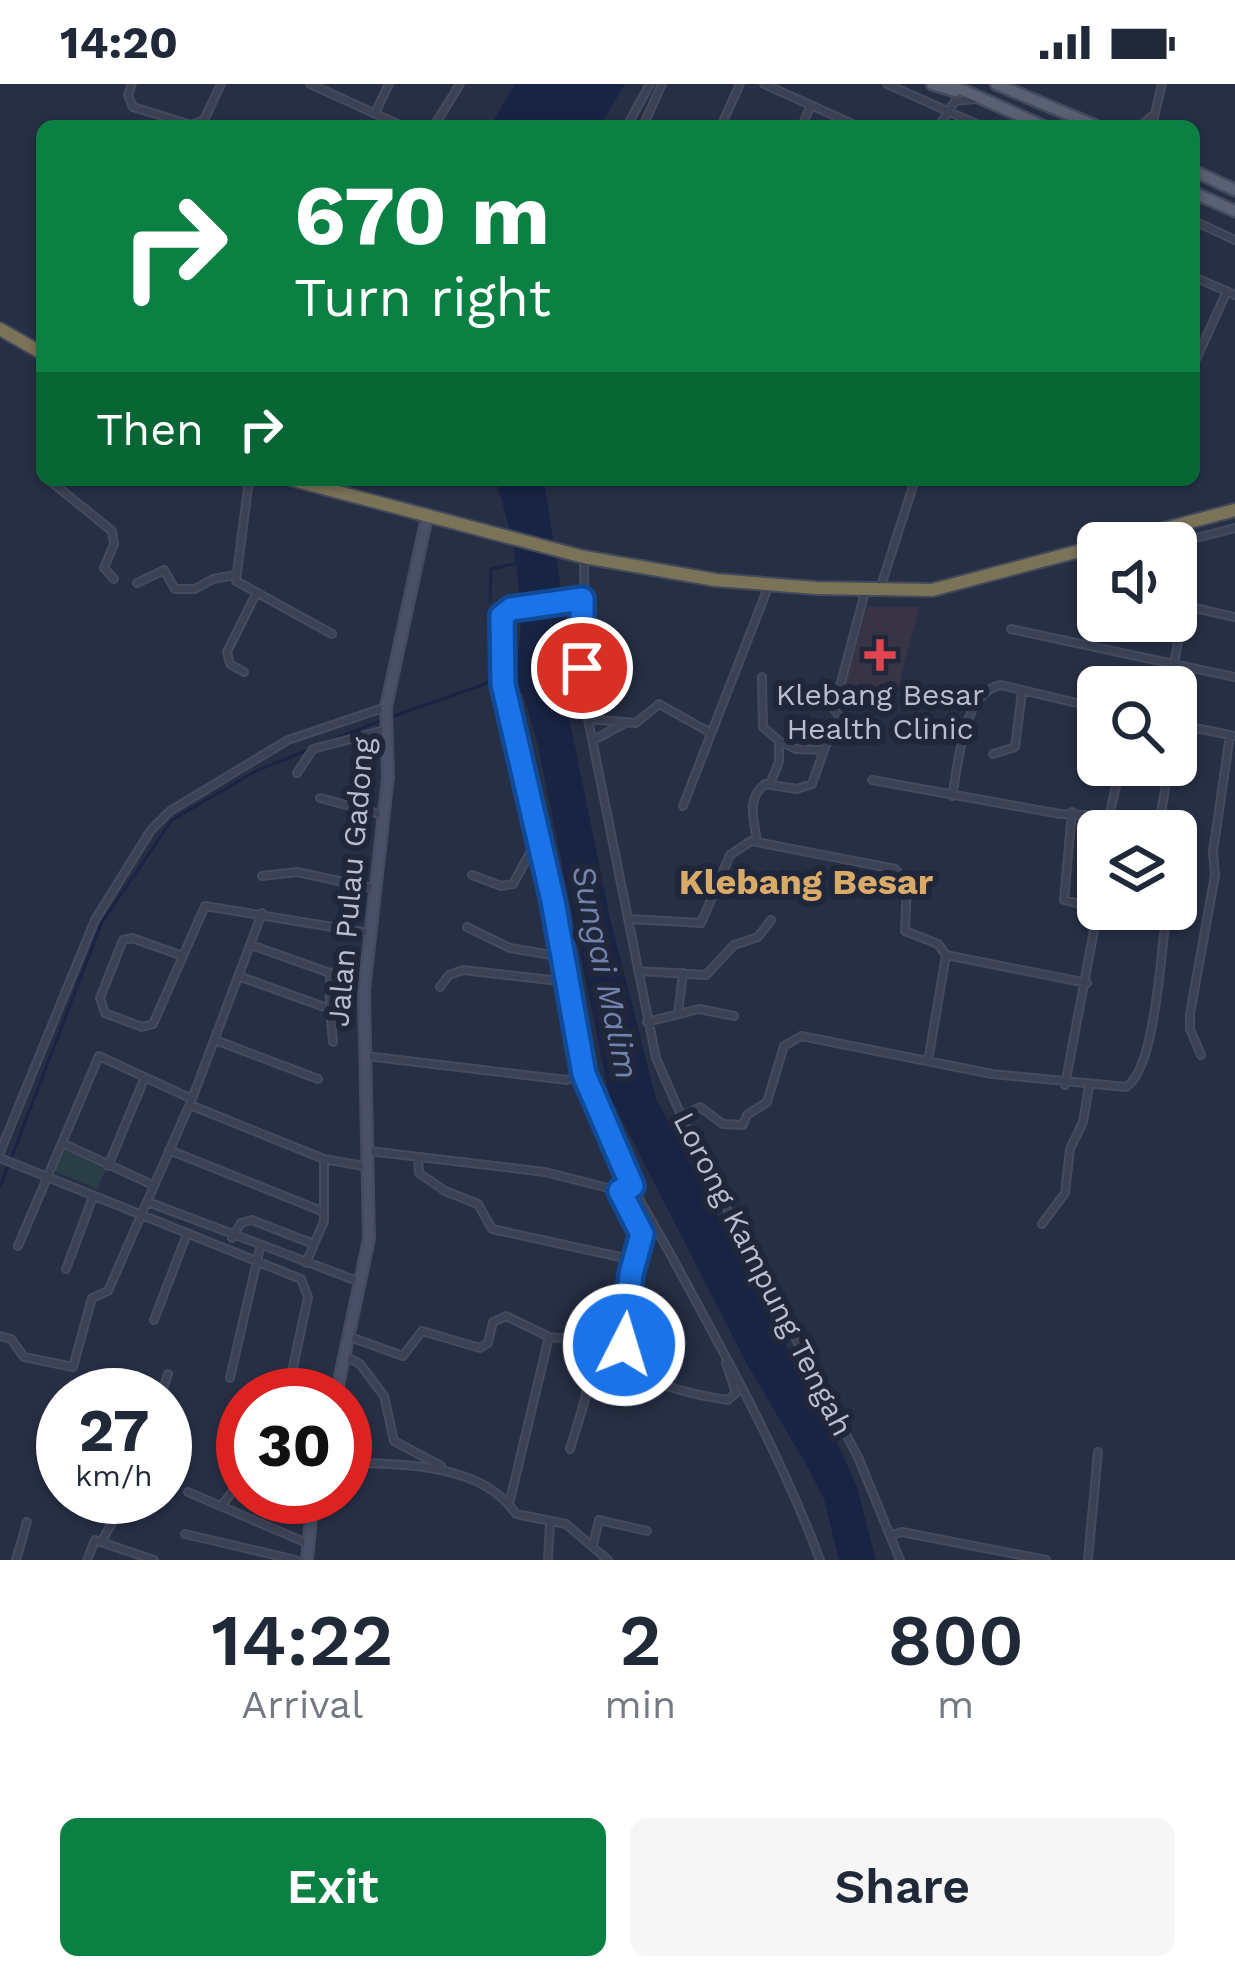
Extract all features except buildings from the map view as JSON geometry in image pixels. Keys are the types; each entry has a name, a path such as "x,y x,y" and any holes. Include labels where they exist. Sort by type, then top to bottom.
{"highway":[{"path":"0,329 36,350"},
{"path":"338,486 427,517 560,552 769,584 872,592 956,586 1077,552"},
{"path":"1191,522 1235,510"}],"main road":[{"path":"930,84 981,98"},
{"path":"950,84 1030,120"},
{"path":"996,84 1082,120"},
{"path":"1200,174 1235,190"},
{"path":"1200,196 1235,211"},
{"name":"Jalan Pulau Gadong","path":"342,1368 364,1283 369,1151 362,1055 387,718 427,517"},
{"path":"307,1560 311,1524"}],"street":[{"path":"132,84 128,95 134,107 175,120"},
{"path":"204,120 221,84"},
{"path":"310,84 390,120"},
{"path":"375,113 389,84"},
{"path":"438,120 460,84"},
{"path":"630,120 650,84"},
{"path":"647,120 662,84"},
{"path":"724,120 740,84"},
{"path":"764,84 842,120"},
{"path":"887,84 968,120"},
{"path":"930,84 946,110"},
{"path":"1152,120 1162,84"},
{"path":"942,120 955,101 981,98"},
{"path":"805,120 811,106"},
{"path":"1200,224 1235,239"},
{"path":"1200,280 1231,293 1200,352"},
{"path":"56,486 112,531 114,544 104,568 114,579"},
{"path":"234,575 248,486"},
{"path":"757,841 753,801 760,787 797,789 812,784 830,739 850,732 834,709 913,486"},
{"path":"1197,538 1235,528"},
{"name":"Lorong Kampung Tengah","path":"584,557 582,683 646,1022 681,1117 851,1443 900,1560"},
{"path":"137,583 164,570 172,586 187,591 234,575"},
{"path":"234,575 255,596 332,634"},
{"path":"683,806 769,584"},
{"path":"244,671 230,664 227,652 255,596"},
{"path":"582,599 511,609 500,621 503,684 539,837 584,1074 632,1186 742,1385 820,1560"},
{"path":"1197,609 1235,616"},
{"path":"1011,629 1235,676"},
{"path":"1173,666 1178,642"},
{"path":"762,677 764,727 778,742 824,751"},
{"path":"952,797 973,704 994,686 1077,704"},
{"path":"993,754 1016,747 1022,692"},
{"path":"589,719 643,721 659,704 711,733"},
{"path":"297,773 314,749 387,718"},
{"path":"292,1368 308,1297 301,1280 0,1156 94,920 151,830 170,811 287,740 387,718"},
{"path":"594,740 625,723"},
{"path":"1197,729 1232,735 1213,852 1215,875 1190,1014 1190,1029 1201,1055"},
{"path":"770,784 779,762 778,742"},
{"path":"872,780 952,797 988,797 1077,813"},
{"path":"320,798 383,815"},
{"path":"1072,812 1064,900 1077,903"},
{"path":"472,875 501,886 513,884 539,837"},
{"path":"629,919 701,923 734,849 757,841 901,872 907,883 905,931 938,944 946,955 1087,982"},
{"path":"262,877 297,872 376,889"},
{"path":"180,955 132,938 120,944 100,998 102,1009 142,1027 156,1020 180,955 205,906 369,933"},
{"path":"0,1336 11,1340 24,1357 73,1367 92,1298 108,1291 191,1102 262,914"},
{"path":"638,971 712,973 734,945 758,937 771,920"},
{"path":"467,927 510,948 563,957"},
{"path":"1065,1085 1095,930"},
{"path":"681,1117 700,1107 723,1124 743,1126 747,1115 767,1102 784,1046 800,1036 1065,1085 1126,1087 1143,1069 1164,930"},
{"path":"251,945 330,973 333,1042"},
{"path":"928,1061 946,955"},
{"path":"440,987 449,975 463,970 568,982"},
{"path":"678,1014 682,973"},
{"path":"239,976 330,1009"},
{"path":"646,1022 716,1009 734,1016"},
{"path":"215,1040 318,1079"},
{"path":"18,1246 99,1055 191,1102 324,1159 369,1167"},
{"path":"362,1055 567,1081 584,1074"},
{"path":"108,1166 145,1077"},
{"path":"1042,1224 1065,1193 1070,1149 1083,1122 1089,1086"},
{"path":"62,1143 153,1185"},
{"path":"169,1150 324,1212"},
{"path":"369,1151 545,1172 620,1191 632,1186"},
{"path":"306,1263 324,1212 324,1159"},
{"path":"418,1159 419,1173 445,1191 478,1204 492,1229 634,1260"},
{"path":"620,1191 642,1234 634,1260 624,1345"},
{"path":"66,1269 93,1197"},
{"path":"147,1201 232,1238 364,1283"},
{"path":"232,1238 241,1222 252,1220 312,1244"},
{"path":"154,1320 187,1234"},
{"path":"232,1368 260,1248"},
{"path":"350,1336 403,1356 422,1330 480,1348 488,1343 493,1322 506,1316 549,1337 624,1345 650,1378 728,1400 736,1393 725,1372 726,1363"},
{"path":"549,1337 510,1500 516,1514 566,1524 608,1560"},
{"path":"570,1449 585,1400 593,1340"},
{"path":"345,1356 359,1364 384,1396 394,1441 510,1500"},
{"path":"1088,1560 1098,1452"},
{"path":"372,1464 444,1468"},
{"path":"548,1560 550,1520"},
{"path":"593,1545 599,1520 647,1531"},
{"path":"16,1560 28,1522"},
{"path":"101,1542 111,1524"},
{"path":"266,1524 309,1544"},
{"path":"892,1534 902,1532 1046,1560"},
{"path":"185,1534 296,1560"},
{"path":"87,1560 95,1540 154,1560"}],"shaded area":[{"name":"Klebang Besar Health Clinic","path":"867,607 919,607 891,715 840,703"},
{"path":"63,1149 107,1167 97,1189 54,1171"}],"water":[{"path":"515,84 625,84 604,120 494,120"},
{"name":"Sungai Malim","path":"497,486 545,486 569,640 558,661 560,673 610,918 656,1099 834,1436 857,1487 876,1560 839,1560 824,1499 747,1364 609,1095 538,746 523,694 508,683 520,639 520,611 508,526"}],"waterway":[{"path":"490,602 491,569 518,563"},
{"path":"491,608 495,648"},
{"path":"391,717 485,684 495,675 496,666"},
{"path":"0,1187 102,922 172,820 256,771 382,720"}],"place":[{"name":"Klebang Besar Health Clinic","path":"880,655"}],"district":[{"name":"Klebang Besar","path":"806,881"}],"route":[{"path":"582,668 582,599 511,609 502,616 503,684 553,901 584,1074 632,1186 620,1191 642,1234 631,1274 624,1345"}]}
